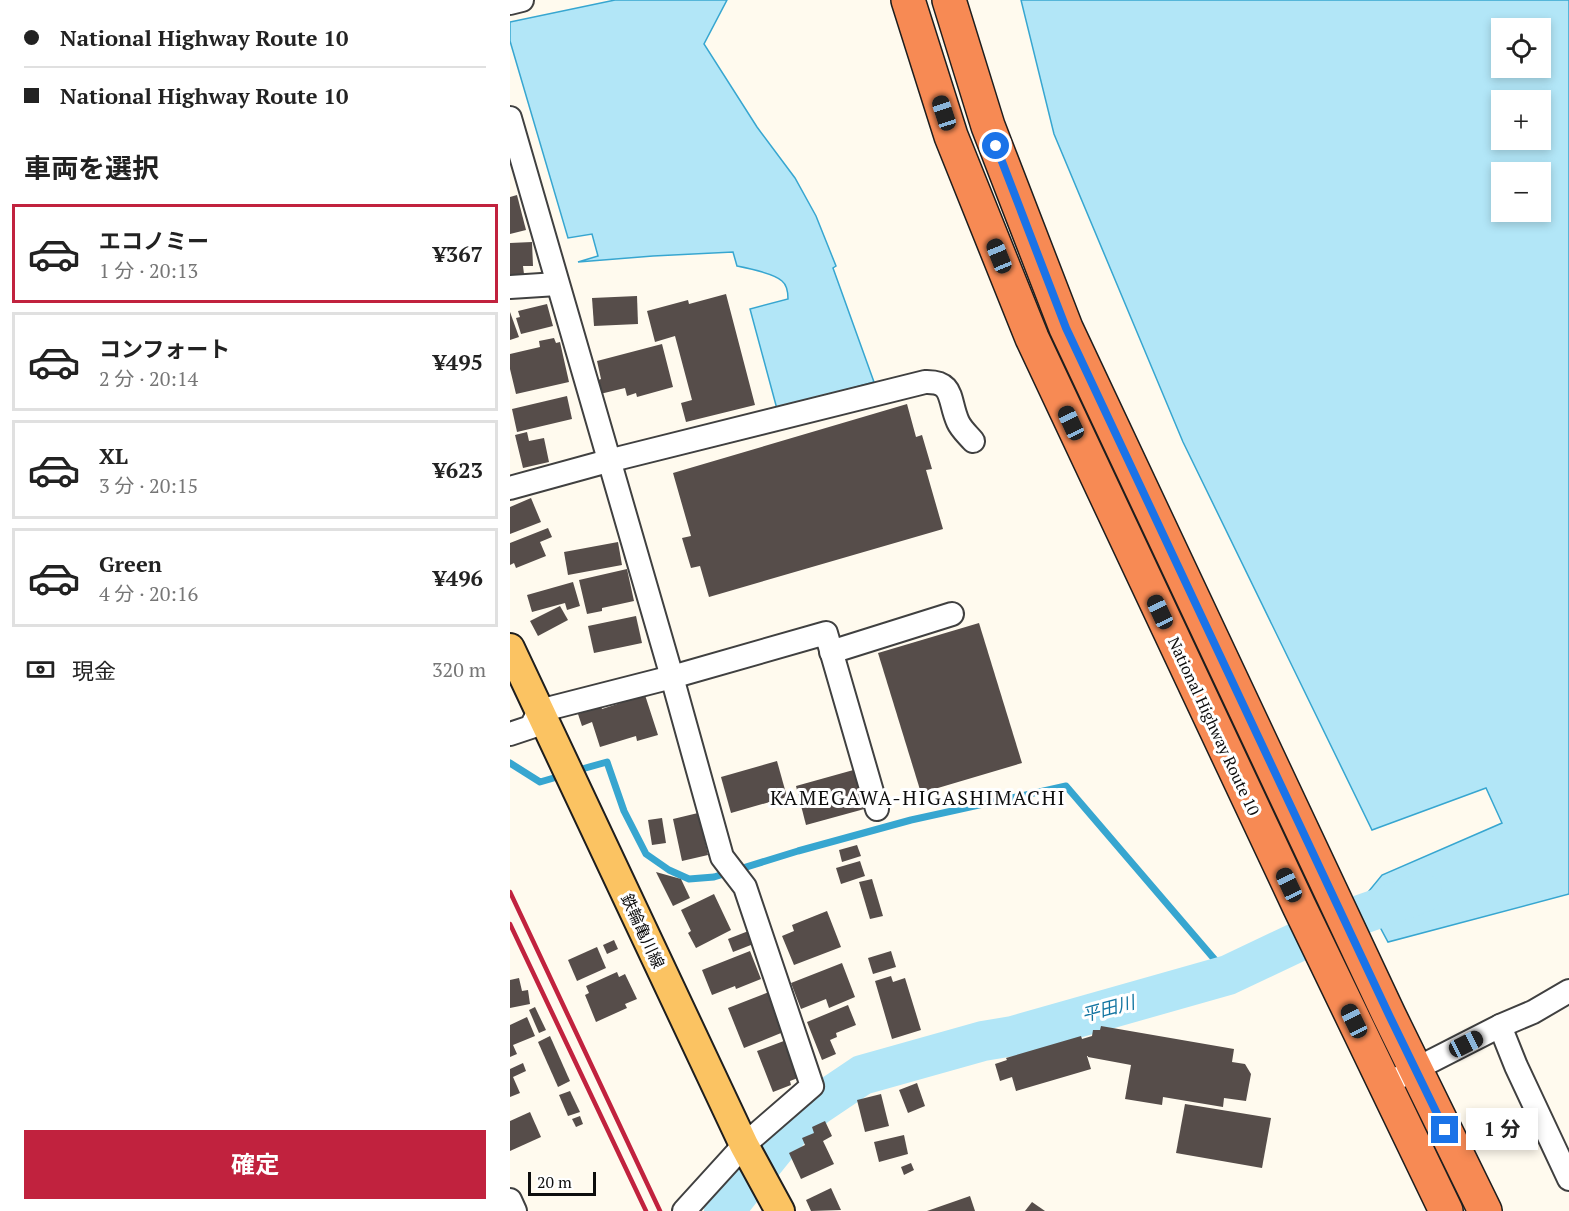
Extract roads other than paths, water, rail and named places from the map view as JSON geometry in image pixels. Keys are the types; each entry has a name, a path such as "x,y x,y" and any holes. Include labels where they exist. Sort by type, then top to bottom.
{"highway":[{"name":"National Highway Route 10","path":"908,0 951,136 1032,338 1299,906 1446,1211"},
{"path":"949,0 988,126 1066,328 1415,1070 1485,1211"}],"main road":[{"name":"鉄輪亀川線","path":"510,648 746,1149 780,1211"}],"street":[{"path":"510,3 522,0"},
{"path":"510,118 722,857 745,887 812,1086 684,1211"},
{"path":"510,287 557,284"},
{"path":"510,488 608,461 925,382 938,382 946,388 958,424 973,441"},
{"path":"831,652 952,614"},
{"path":"510,734 531,727 539,711 672,677 826,633 877,809"},
{"path":"1384,1084 1569,991"},
{"path":"1500,1026 1516,1066 1569,1179"},
{"path":"510,1200 515,1211"}],"water":[{"path":"615,0 727,0 704,44 757,127 795,178 816,216 836,266 833,268 874,382 777,409 750,309 788,299 787,289 782,281 773,276 737,266 733,252 578,262 598,256 592,234 568,238 510,41 510,22"},
{"path":"1021,0 1569,0 1569,894 1388,942 1364,897 1382,875 1502,823 1486,788 1372,830 1183,442 1054,134"}],"waterway":[{"path":"575,771 607,762 624,811 646,854 669,870 689,879 714,877 911,820 1066,786 1228,975"},
{"path":"510,763 540,782 564,775"},
{"name":"平田川","path":"724,1211 792,1127 816,1106 862,1075 983,1041 1013,1036 1228,975 1340,922 1422,893"}],"railway":[{"path":"510,892 660,1211"},
{"path":"510,924 646,1211"}],"district":[{"name":"KAMEGAWA-HIGASHIMACHI","path":"918,797"}]}
